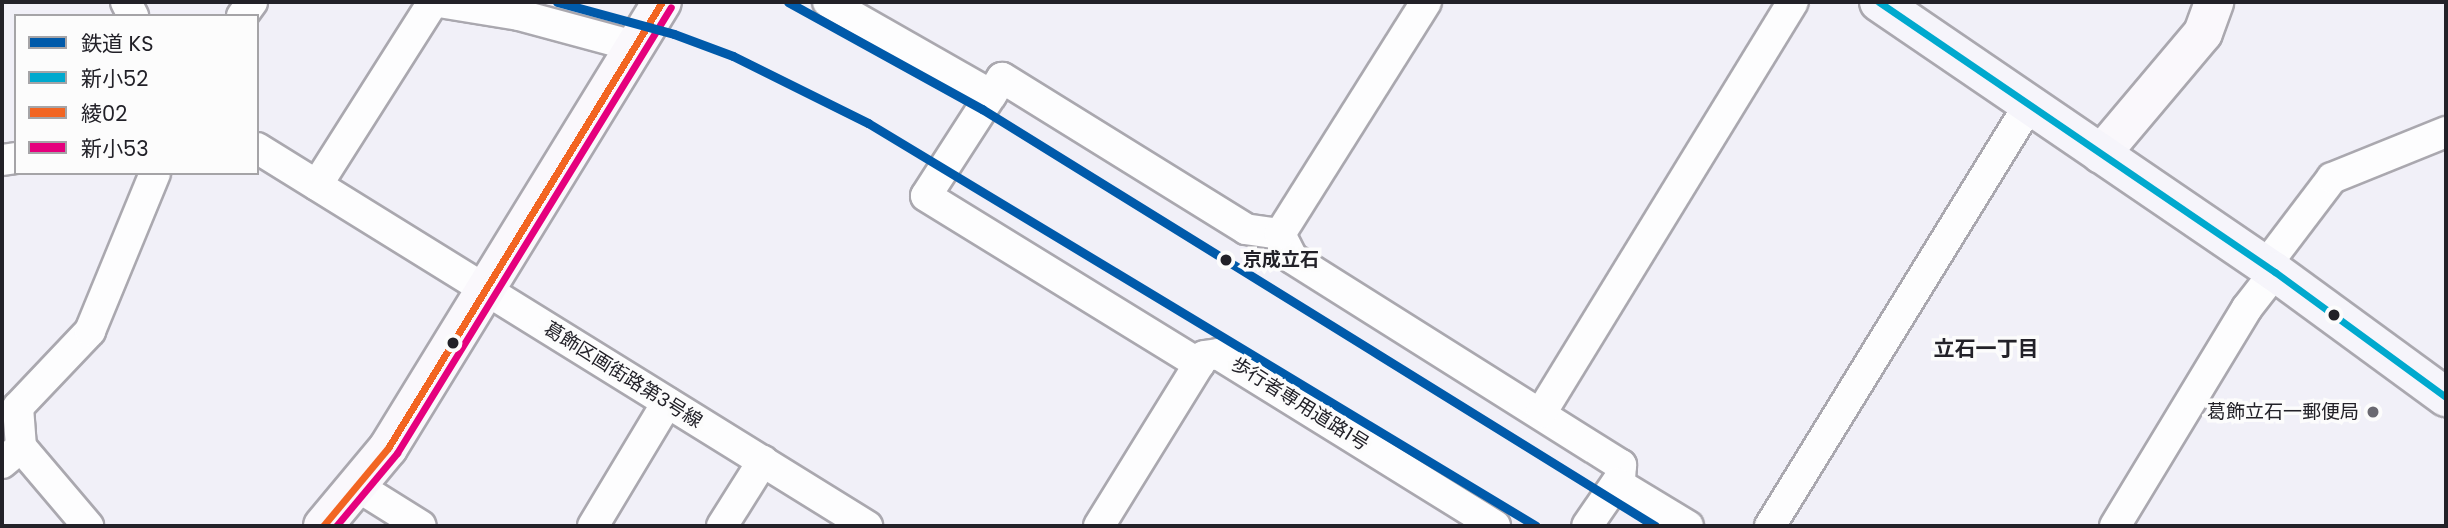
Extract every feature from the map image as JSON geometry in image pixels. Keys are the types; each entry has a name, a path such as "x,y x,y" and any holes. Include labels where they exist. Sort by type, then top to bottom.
{"main road":[{"path":"1879,2 2271,269 2446,397"}],"street":[{"path":"317,185 433,2"},
{"path":"439,2 519,15 634,46"},
{"path":"323,526 388,447 662,2"},
{"path":"1280,234 1426,2"},
{"path":"1541,413 1793,2"},
{"path":"2101,153 2203,33 2214,2"},
{"path":"845,6 996,86 1247,229 1280,234"},
{"name":"歩行者専用道路1号","path":"996,86 926,196 1199,364 1204,356 1218,354 1495,526"},
{"path":"1769,526 2030,104"},
{"path":"2115,526 2271,269 2332,178 2446,132"},
{"name":"葛飾区画街路第3号線","path":"259,149 867,526"},
{"path":"88,526 11,455 10,398 90,331 154,175"},
{"path":"1280,234 1292,258 1621,465 1617,483 1587,526"},
{"path":"1099,526 1199,364"},
{"path":"593,526 667,403"},
{"path":"722,526 763,461"},
{"path":"1617,483 1688,526"},
{"path":"357,486 421,526"}],"rail line":[{"name":"KS","path":"557,2 674,34 733,56 868,123 1536,526"},
{"name":"KS","path":"788,2 982,109 1655,526"}],"transit line":[{"name":"綾02","path":"323,526 388,448 662,2"},
{"name":"新小52","path":"1879,2 2275,272 2446,397"},
{"name":"新小53","path":"336,526 397,453 671,7"}],"place":[{"name":"京成立石","path":"1226,260"},
{"name":"葛飾立石一郵便局","path":"2373,412"}],"district":[{"name":"立石一丁目","path":"1986,349"}]}
